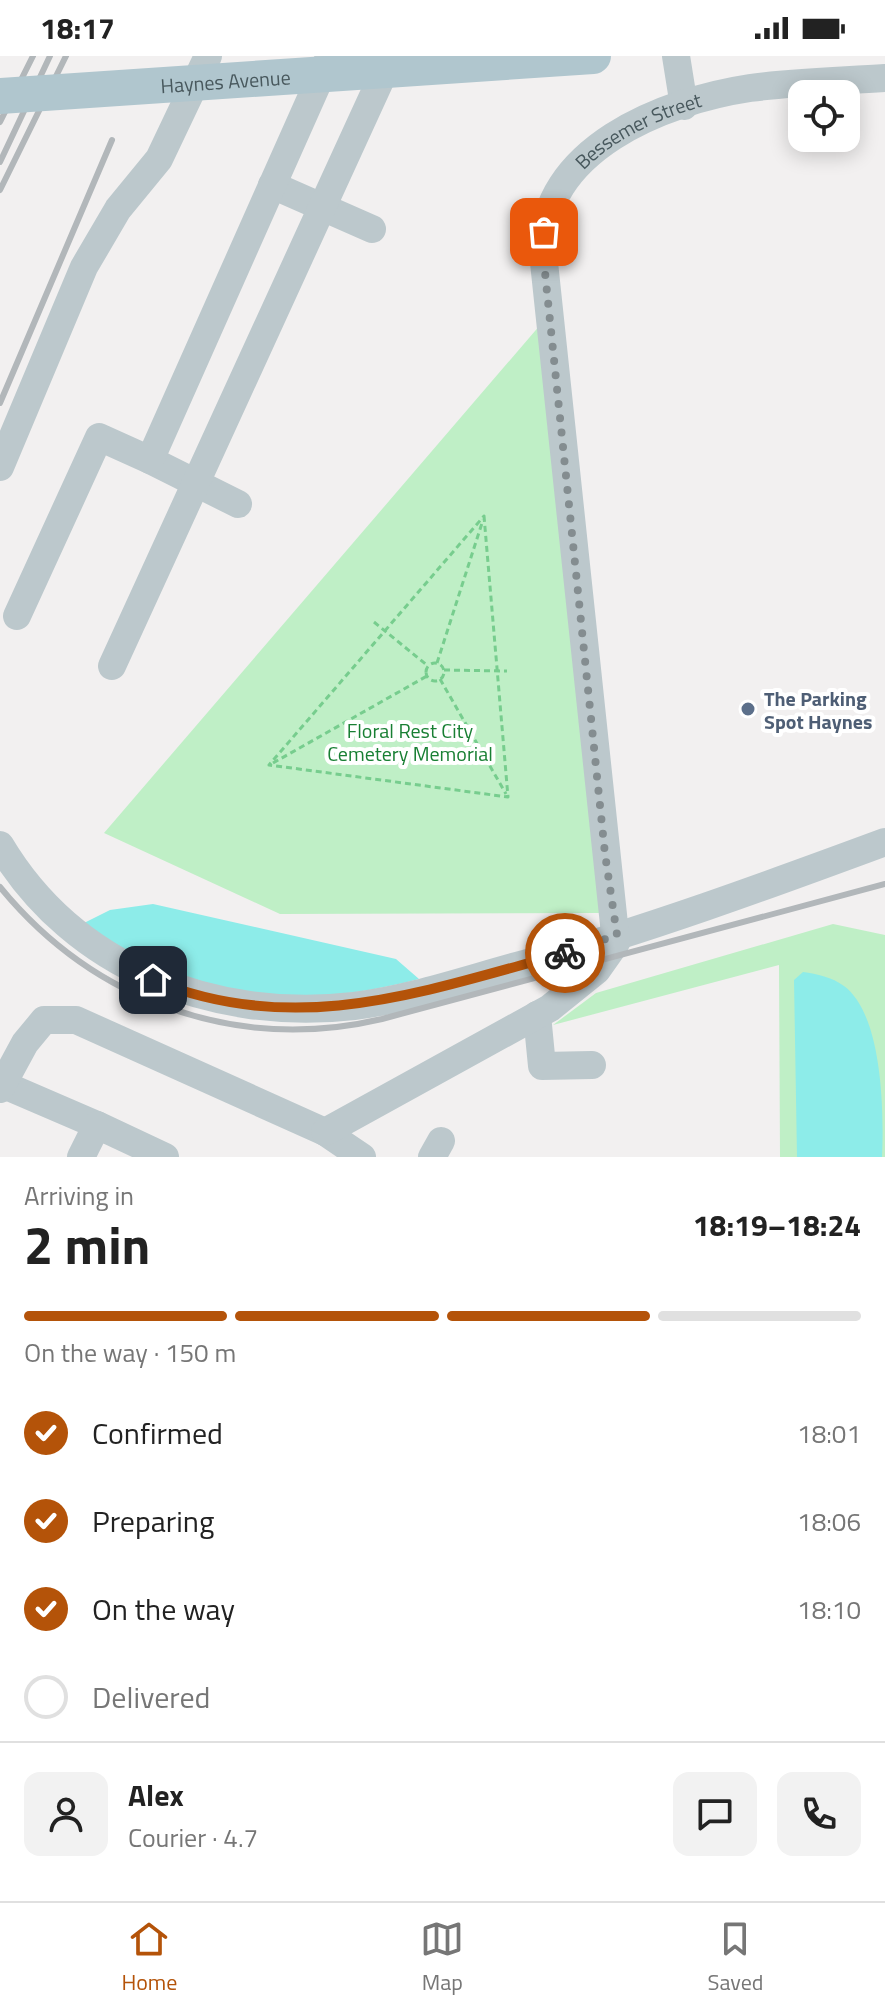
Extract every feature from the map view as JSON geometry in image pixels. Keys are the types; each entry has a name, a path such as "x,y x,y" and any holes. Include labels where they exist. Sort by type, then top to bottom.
{"main road":[{"name":"Haynes Avenue","path":"0,96 593,56"}],"street":[{"path":"0,467 84,267 118,209 159,159 208,56"},
{"path":"150,460 330,56"},
{"path":"112,666 391,56"},
{"path":"676,56 684,106"},
{"name":"Bessemer Street","path":"615,924 543,243 557,196 581,160 615,134 684,106 747,88 885,78"},
{"path":"272,185 372,229"},
{"path":"17,616 99,437 238,504"},
{"path":"0,845 21,876 54,912 105,954 171,987 245,1006 317,1009 384,1001 615,924 739,896 885,842"},
{"path":"325,1132 563,999 605,962 615,924"},
{"path":"537,1015 542,1066 592,1065"},
{"path":"165,1157 1,1086 25,1043 44,1020 76,1020 325,1132 362,1157"},
{"path":"81,1157 97,1125"}],"path":[{"path":"269,765 484,516"},
{"path":"437,663 484,516"},
{"path":"484,516 508,797"},
{"path":"374,622 428,666"},
{"path":"428,666 437,663"},
{"path":"437,663 444,670 507,671"},
{"path":"427,676 428,666"},
{"path":"440,679 444,670"},
{"path":"269,765 427,676"},
{"path":"427,676 431,680 440,679"},
{"path":"440,679 508,797"},
{"path":"269,765 508,797"}],"green space":[{"name":"Floral Rest City Cemetery Memorial","path":"541,324 600,913 280,914 104,833"},
{"path":"833,924 885,935 885,1157 780,1157 779,965 553,1025 596,993"}],"water":[{"path":"153,904 396,959 419,979 346,993 309,996 234,992 197,985 162,972 123,951 84,923 110,910"},
{"path":"803,972 829,978 844,986 857,1000 867,1019 874,1041 881,1091 882,1157 797,1157 794,980"}],"railway":[{"path":"0,122 33,56"},
{"path":"0,162 50,56"},
{"path":"0,190 66,56"},
{"path":"0,403 112,140"},
{"path":"0,887 37,927 79,961 124,988 172,1009 222,1022 274,1029 328,1028 382,1019 885,884"}],"way so far":[{"path":"544,232 543,253 605,854 617,935 565,953"}],"place":[{"name":"The Parking Spot Haynes","path":"748,709"}],"route":[{"path":"153,980 226,1002 263,1008 317,1009 394,999 565,953"}]}
